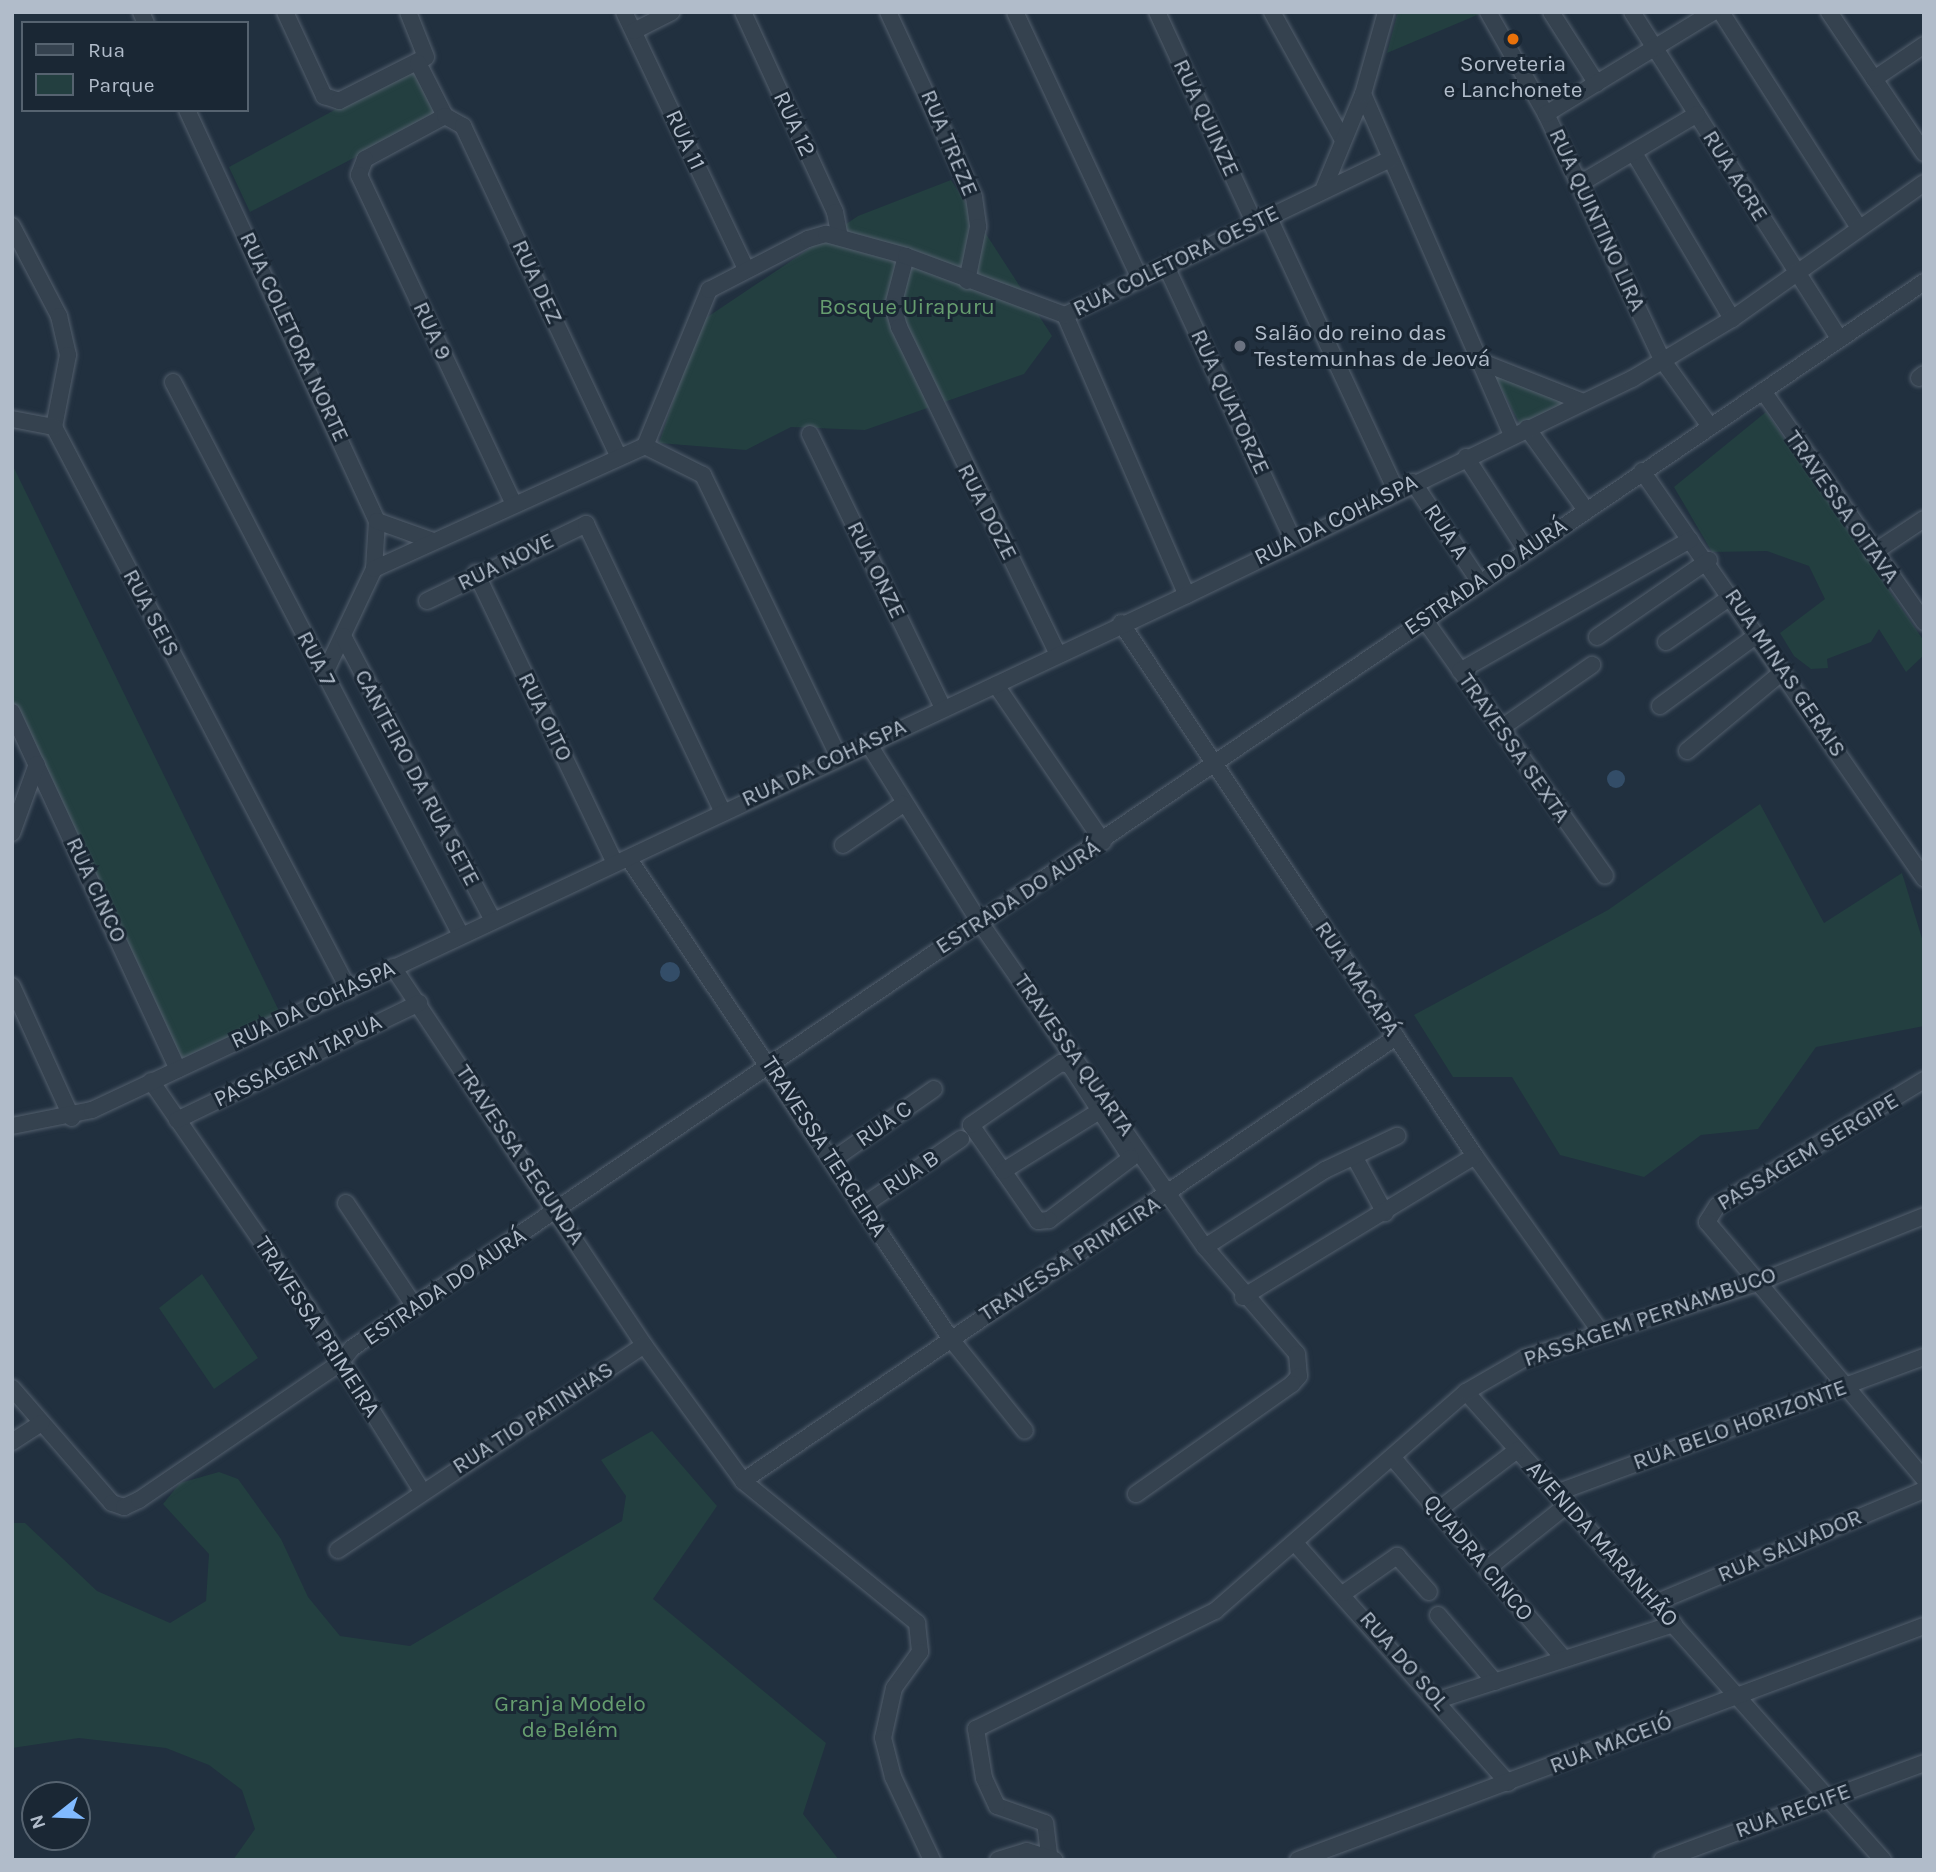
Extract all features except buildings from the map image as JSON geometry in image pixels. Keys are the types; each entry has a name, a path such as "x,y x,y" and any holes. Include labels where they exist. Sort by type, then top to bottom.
{"street":[{"path":"285,12 324,96 340,101 418,63 425,49 408,12"},
{"name":"RUA 11","path":"624,12 746,269"},
{"path":"634,31 672,12"},
{"name":"RUA 12","path":"743,12 835,212 840,237"},
{"name":"RUA TREZE","path":"888,12 974,197 978,227 967,281"},
{"path":"1015,12 1139,279"},
{"name":"RUA QUINZE","path":"1157,12 1396,490"},
{"path":"1272,12 1343,140"},
{"path":"1324,188 1363,94 1386,12"},
{"name":"RUA QUINTINO LIRA","path":"1488,12 1546,114 1581,183 1663,362 1709,425"},
{"path":"1551,12 1597,84"},
{"name":"RUA ACRE","path":"1632,12 1796,275 1839,338"},
{"path":"1546,114 1713,12"},
{"path":"1721,12 1857,225"},
{"path":"1850,12 1832,17 1874,79 1893,98 1924,153"},
{"path":"1874,79 1924,45"},
{"path":"418,63 444,116"},
{"path":"1363,94 1479,361 1519,432 1586,509"},
{"name":"RUA COLETORA NORTE","path":"188,112 377,521 374,569"},
{"path":"1581,183 1697,114"},
{"name":"RUA 9","path":"444,116 365,159 359,175 514,504"},
{"name":"RUA DEZ","path":"444,116 463,126 619,457"},
{"path":"1634,153 1732,318"},
{"name":"RUA COLETORA OESTE","path":"645,446 701,301 746,269 808,239 840,237 906,256 967,281 1065,315 1324,188 1390,159"},
{"name":"RUA DA COHASPA","path":"12,1126 72,1118 349,990 492,919 942,706 996,685 1057,652 1187,595 1293,539 1583,402 1663,362 1732,318 1796,275 1857,225 1924,183"},
{"path":"12,226 59,316 68,355 54,427 12,419"},
{"name":"RUA DOZE","path":"906,256 893,306 917,372 1057,652"},
{"name":"RUA QUATORZE","path":"1166,266 1293,539"},
{"name":"ESTRADA DO AURÁ","path":"41,1423 112,1503 124,1507 139,1500 340,1363 415,1307 559,1212 979,921 1103,842 1479,581 1924,282"},
{"path":"1065,315 1187,595"},
{"path":"1479,361 1583,402"},
{"name":"RUA 7","path":"173,382 324,676 461,934"},
{"name":"TRAVESSA OITAVA","path":"1763,391 1873,554 1918,604 1924,622"},
{"name":"RUA SEIS","path":"54,427 349,990"},
{"name":"RUA ONZE","path":"810,434 942,706"},
{"path":"324,676 374,569 645,446 703,475 839,757"},
{"path":"1466,457 1526,550"},
{"name":"RUA MINAS GERAIS","path":"1642,471 1690,540 1709,560 1757,635 1924,879"},
{"name":"RUA A","path":"1413,482 1479,581"},
{"path":"1873,554 1924,519"},
{"path":"377,521 433,541"},
{"name":"RUA DA COHASPA","path":"586,524 722,811"},
{"name":"RUA NOVE","path":"427,601 476,573 586,524"},
{"path":"1460,671 1690,540"},
{"path":"1597,637 1709,560"},
{"name":"RUA OITO","path":"476,573 621,860"},
{"path":"1666,642 1732,596"},
{"name":"TRAVESSA SEXTA","path":"1424,619 1605,876"},
{"name":"RUA MACAPÁ","path":"1121,623 1475,1156 1599,1330"},
{"path":"1660,706 1757,635"},
{"name":"CANTEIRO DA RUA SETE","path":"343,636 492,919"},
{"path":"1502,728 1592,664"},
{"path":"1688,751 1782,672"},
{"path":"996,685 1103,842"},
{"name":"RUA CINCO","path":"12,712 178,1069"},
{"name":"TRAVESSA QUARTA","path":"868,743 903,804 1075,1063 1243,1297 1297,1354 1299,1376 1292,1384 1136,1494"},
{"path":"12,833 37,764"},
{"path":"843,845 903,804"},
{"name":"TRAVESSA TERCEIRA","path":"621,860 770,1064 834,1159 861,1207 950,1338 1025,1431"},
{"name":"TRAVESSA SEGUNDA","path":"393,967 559,1212 644,1345 743,1480 917,1623 920,1652 894,1688 883,1738 892,1777 933,1860"},
{"path":"12,986 72,1118"},
{"name":"PASSAGEM TAPUA","path":"177,1120 419,1003"},
{"name":"TRAVESSA PRIMEIRA","path":"743,1480 950,1338 1170,1194 1396,1037"},
{"path":"1075,1063 1101,1110 1130,1151 1128,1164 1049,1220 1038,1221 971,1125 1057,1065 1075,1063"},
{"name":"PASSAGEM SERGIPE","path":"1754,1283 1709,1231 1708,1213 1924,1080"},
{"name":"TRAVESSA PRIMEIRA","path":"151,1081 340,1363 422,1491"},
{"name":"RUA C","path":"834,1159 934,1089"},
{"path":"1003,1171 1101,1110"},
{"path":"1205,1247 1397,1136"},
{"name":"RUA B","path":"861,1207 961,1139"},
{"path":"1243,1297 1475,1156"},
{"path":"1355,1158 1385,1213"},
{"path":"346,1203 415,1307"},
{"name":"PASSAGEM PERNAMBUCO","path":"1052,1857 1045,1823 997,1806 984,1778 976,1730 1216,1611 1466,1392 1525,1358 1599,1330 1754,1283 1924,1216"},
{"path":"1754,1283 1924,1479"},
{"name":"RUA TIO PATINHAS","path":"422,1491 644,1345"},
{"name":"RUA BELO HORIZONTE","path":"1487,1569 1562,1499 1924,1357"},
{"path":"12,1388 41,1423 12,1442"},
{"name":"AVENIDA MARANHÃO","path":"1466,1392 1883,1860"},
{"path":"1437,1511 1517,1450"},
{"name":"QUADRA CINCO","path":"1393,1458 1563,1658"},
{"name":"RUA SALVADOR","path":"1656,1603 1924,1490"},
{"path":"338,1550 422,1491"},
{"name":"RUA DO SOL","path":"1295,1542 1344,1593 1508,1783"},
{"path":"1344,1593 1397,1556 1429,1592"},
{"path":"1438,1615 1495,1682"},
{"path":"1437,1700 1674,1624"},
{"name":"RUA MACEIÓ","path":"1298,1860 1924,1626"},
{"name":"RUA RECIFE","path":"1662,1860 1924,1763"},
{"path":"998,1860 1027,1851 1052,1857"}],"green space":[{"path":"1398,12 1481,12 1482,13 1387,53"},
{"path":"416,66 440,113 250,212 229,167"},
{"name":"Bosque Uirapuru","path":"951,180 1052,336 1024,374 865,430 791,427 746,450 659,443 700,322 858,216"},
{"path":"1491,369 1566,403 1521,426"},
{"path":"1766,412 1924,641 1924,655 1906,672 1879,629 1871,642 1827,659 1828,668 1811,669 1794,656 1780,633 1825,599 1809,566 1767,551 1712,552 1674,487"},
{"path":"12,464 280,1013 173,1063 12,713"},
{"path":"1760,804 1824,923 1902,873 1924,945 1924,1026 1816,1047 1758,1129 1701,1135 1644,1177 1560,1155 1512,1077 1453,1077 1414,1015 1608,910"},
{"path":"202,1274 258,1358 214,1389 159,1308"},
{"name":"Granja Modelo de Belém","path":"652,1431 717,1506 653,1599 826,1743 803,1814 839,1860 233,1860 255,1829 242,1790 209,1765 166,1748 79,1738 12,1748 12,1523 25,1523 97,1591 170,1623 206,1601 209,1554 163,1504 180,1483 219,1472 238,1479 281,1539 308,1597 340,1636 410,1646 622,1521 626,1496 601,1460"}],"water":[{"path":"1612,770 1620,770 1625,779 1623,786 1612,788 1607,783 1607,775"},
{"path":"670,962 677,965 680,972 677,979 670,982 663,979 660,972 663,965"}],"place":[{"name":"Sorveteria e Lanchonete","path":"1513,39"},
{"name":"Salão do reino das Testemunhas de Jeová","path":"1240,346"}]}
